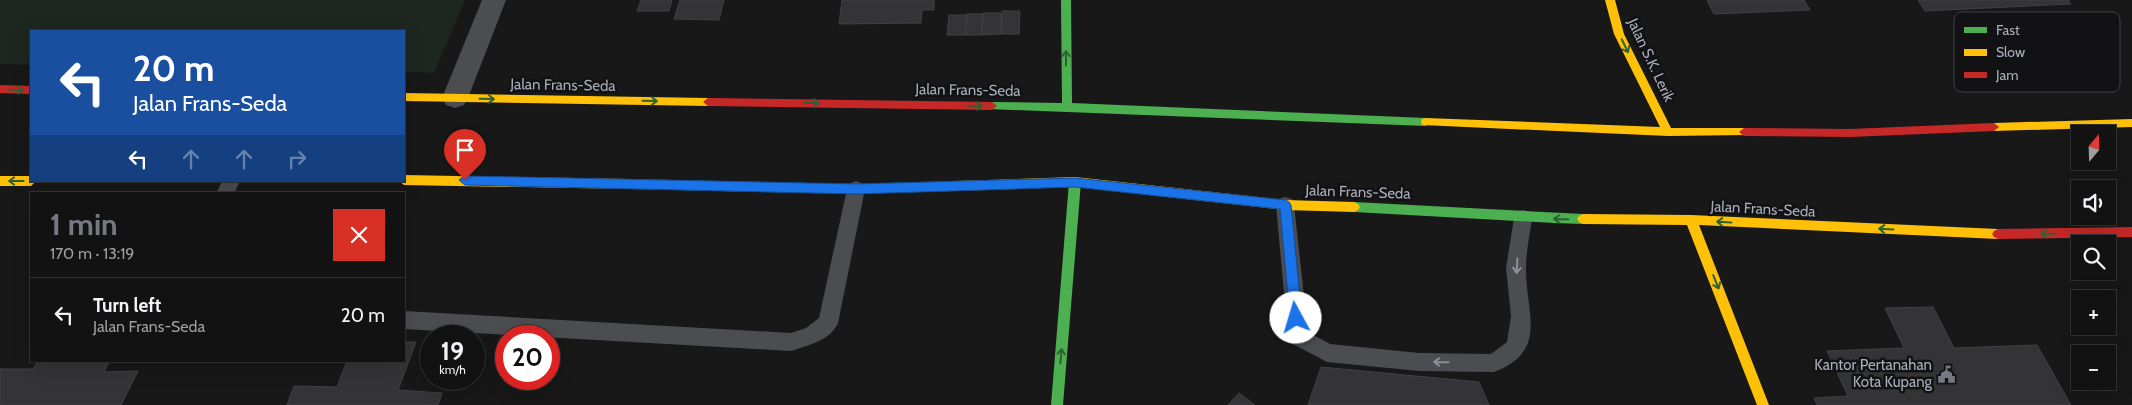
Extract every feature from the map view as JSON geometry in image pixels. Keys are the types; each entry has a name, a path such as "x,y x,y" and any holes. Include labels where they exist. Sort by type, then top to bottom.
{"main road":[{"path":"1066,0 1067,107"},
{"name":"Jalan S.K. Lerik","path":"1610,0 1619,34 1668,132"},
{"path":"0,89 30,90"},
{"name":"Jalan Frans-Seda","path":"405,97 1067,107 1668,132 1850,133 2035,124 2132,123"},
{"path":"0,181 30,180"},
{"name":"Jalan Frans-Seda","path":"405,180 856,189 1075,182 1285,205 1425,210 1523,218 1692,220 1998,234 2132,232"},
{"path":"1057,405 1075,182"},
{"path":"1692,220 1763,405"}],"street":[{"path":"455,98 494,0"}],"lane":[{"path":"405,320 791,342 812,334 828,323 856,189"},
{"path":"1285,205 1298,337 1327,353 1419,362 1494,363 1517,348 1521,316 1516,268 1523,218"}],"shaded area":[{"path":"0,0 465,0 434,73 405,72 405,30 30,30 30,65 0,64"}],"building":[{"path":"641,0 672,0 669,11 637,11"},
{"path":"680,0 724,0 719,20 674,19"},
{"path":"842,0 934,0 934,10 922,10 921,23 839,24"},
{"path":"1707,0 1804,0 1810,10 1714,14"},
{"path":"1918,0 2068,0 2071,4 1925,11"},
{"path":"1002,11 1020,11 1019,34 1001,34"},
{"path":"983,13 1001,13 1001,34 982,35"},
{"path":"967,14 983,14 982,35 965,35"},
{"path":"949,15 967,15 965,35 947,35"},
{"name":"Kantor Pertanahan Kota Kupang","path":"1933,307 1954,348 2037,345 2071,405 1817,405 1814,398 1848,396 1827,351 1904,348 1885,308"},
{"path":"405,342 416,342 398,390 442,393 438,405 287,405 294,386 337,387 347,362 405,362"},
{"path":"37,362 109,362 104,372 138,371 121,405 0,405 0,369 33,369"},
{"path":"1321,367 1479,382 1489,405 1308,405"},
{"path":"1239,393 1255,405 1228,405"}],"traffic: fast":[{"path":"1066,0 1067,107"},
{"path":"992,106 1067,107 1426,122"},
{"path":"1057,405 1075,182"},
{"path":"629,184 856,189 955,186"},
{"path":"1354,207 1583,219"}],"traffic: slow":[{"path":"1610,0 1619,34 1668,132"},
{"path":"405,97 708,102"},
{"path":"1426,122 1668,132 1744,132"},
{"path":"1994,127 2132,123"},
{"path":"405,180 629,184"},
{"path":"0,181 30,181"},
{"path":"955,186 1075,182 1285,205 1354,207"},
{"path":"1583,219 1691,220 1998,234"},
{"path":"1691,220 1763,405"}],"traffic: jam":[{"path":"0,89 30,90"},
{"path":"708,102 992,106"},
{"path":"1744,132 1850,133 1994,127"},
{"path":"1998,234 2132,232"}],"place":[{"name":"Kantor Pertanahan Kota Kupang","path":"1946,374"}],"route":[{"path":"465,180 856,189 1075,182 1285,205 1296,318"}]}
